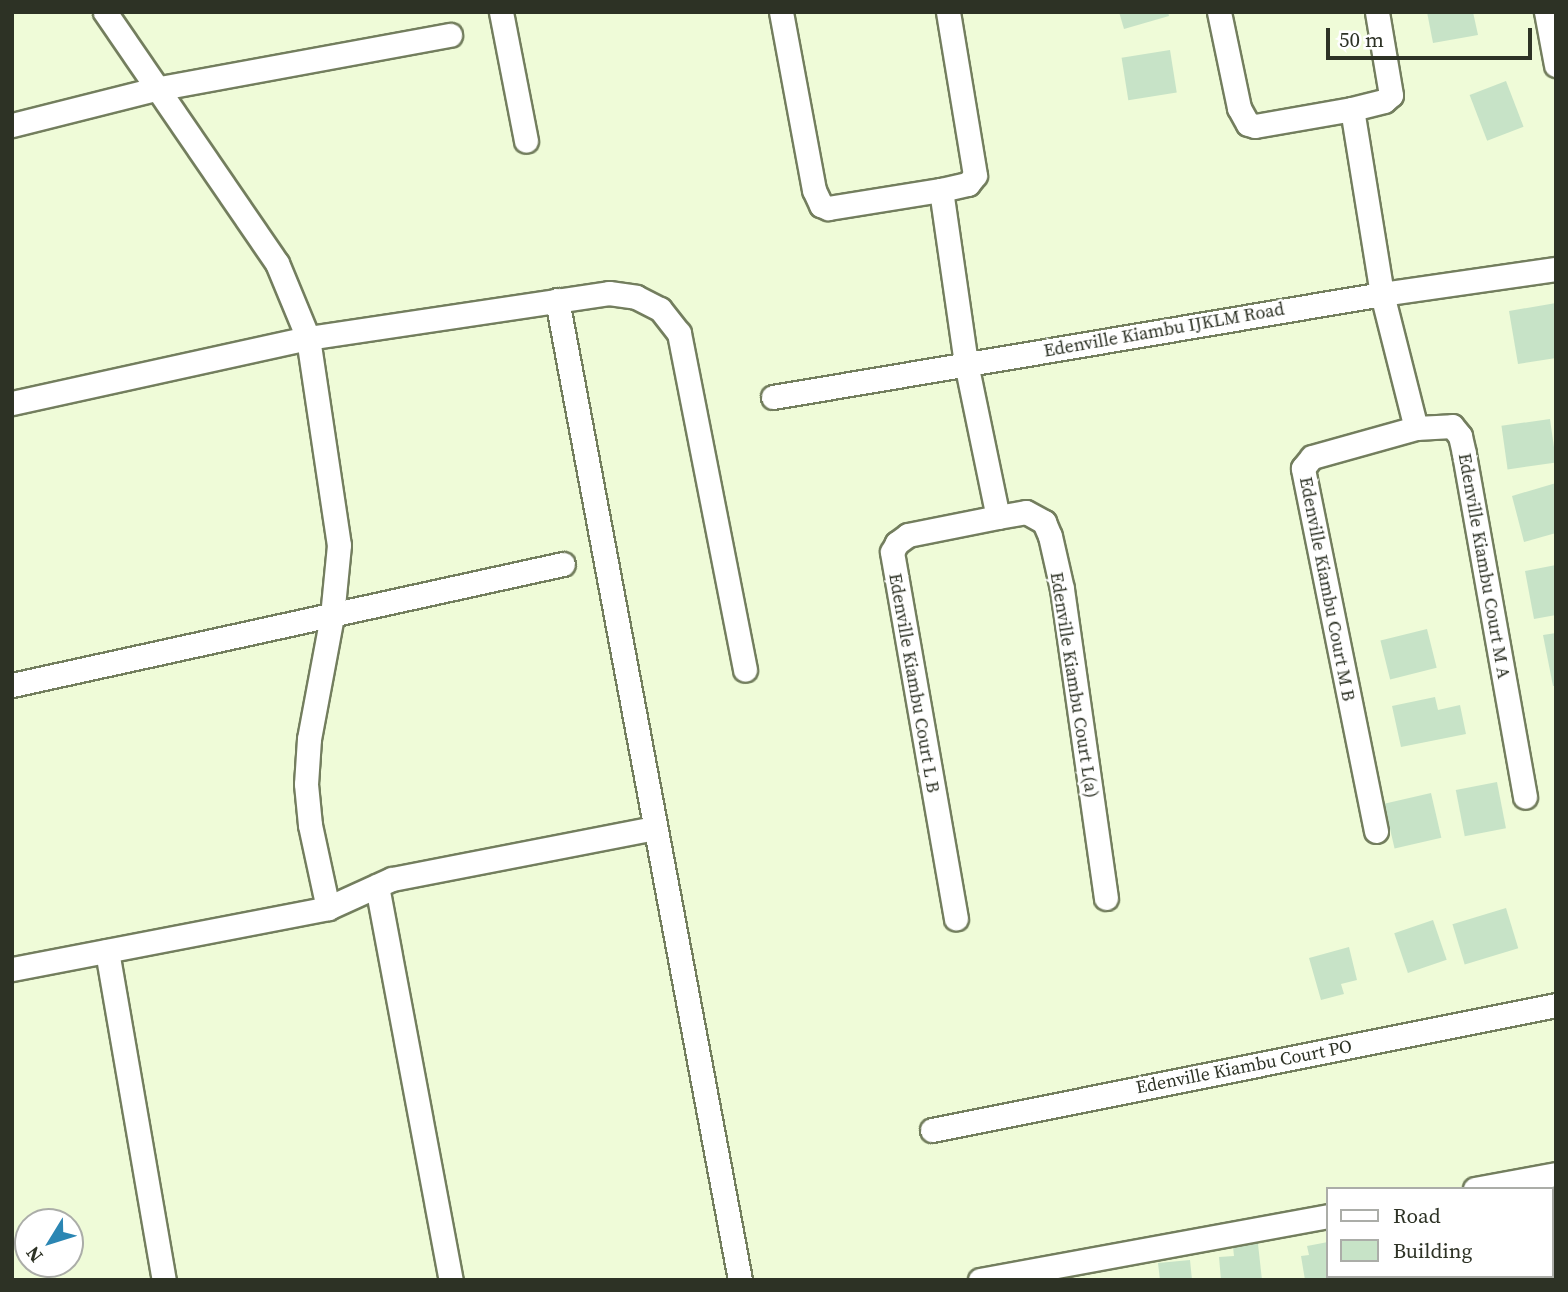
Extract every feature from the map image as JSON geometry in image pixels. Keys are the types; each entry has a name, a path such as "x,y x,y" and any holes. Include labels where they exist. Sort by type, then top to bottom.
{"street":[{"path":"105,12 155,89 277,263 308,338 339,545 332,616 310,739 306,785 310,825 328,908"},
{"path":"501,12 526,142"},
{"path":"781,12 814,190 821,205 828,208 942,190 968,184 975,175 947,12"},
{"path":"1219,12 1240,108 1248,124 1255,127 1352,109 1384,101 1391,95 1377,12"},
{"path":"1546,12 1556,65"},
{"path":"12,125 155,89 450,35"},
{"path":"1352,109 1382,294 1416,428"},
{"path":"942,190 966,363 998,517"},
{"name":"Edenville Kiambu IJKLM Road","path":"773,397 1382,294 1556,269"},
{"path":"12,402 308,338 609,293 636,297 660,309 679,334 745,670"},
{"path":"557,300 740,1280"},
{"name":"Edenville Kiambu Court M A","path":"1416,428 1452,426 1460,436 1525,797"},
{"name":"Edenville Kiambu Court M B","path":"1376,831 1303,468 1312,457 1416,428"},
{"name":"Edenville Kiambu Court L(a)","path":"998,517 1026,512 1044,522 1049,536 1062,589 1106,898"},
{"name":"Edenville Kiambu Court L B","path":"956,918 892,552 897,542 908,535 998,517"},
{"path":"12,685 563,564"},
{"path":"12,969 328,908 392,879 654,828"},
{"path":"377,886 451,1280"},
{"path":"107,951 164,1280"},
{"name":"Edenville Kiambu Court PO","path":"932,1130 1556,1005"},
{"path":"1486,1187 1556,1174"},
{"path":"980,1280 1326,1216"}],"building":[{"path":"1119,12 1168,12 1169,16 1124,29"},
{"path":"1427,12 1473,12 1478,35 1433,43"},
{"path":"1170,50 1177,92 1128,100 1122,58"},
{"path":"1506,81 1524,127 1487,141 1470,95"},
{"path":"1556,303 1556,358 1518,364 1509,311"},
{"path":"1550,419 1556,463 1508,469 1501,426"},
{"path":"1556,483 1556,533 1524,542 1512,496"},
{"path":"1556,565 1556,615 1534,619 1525,571"},
{"path":"1427,629 1437,668 1390,679 1380,641"},
{"path":"1556,633 1556,686 1553,686 1543,635"},
{"path":"1435,697 1438,710 1460,705 1466,734 1401,747 1392,706"},
{"path":"1497,782 1506,828 1465,836 1456,790"},
{"path":"1431,793 1441,838 1395,849 1384,804"},
{"path":"1506,908 1518,948 1465,965 1452,924"},
{"path":"1433,920 1447,960 1408,973 1394,933"},
{"path":"1349,947 1357,980 1341,984 1344,994 1321,1000 1309,958"},
{"path":"1554,1198 1556,1198 1554,1243"},
{"path":"1257,1235 1262,1280 1221,1280 1219,1257 1234,1256 1232,1238"},
{"path":"1326,1242 1326,1278 1337,1278 1305,1280 1301,1256 1309,1255 1307,1246"},
{"path":"1190,1260 1192,1280 1160,1280 1158,1263"}]}
